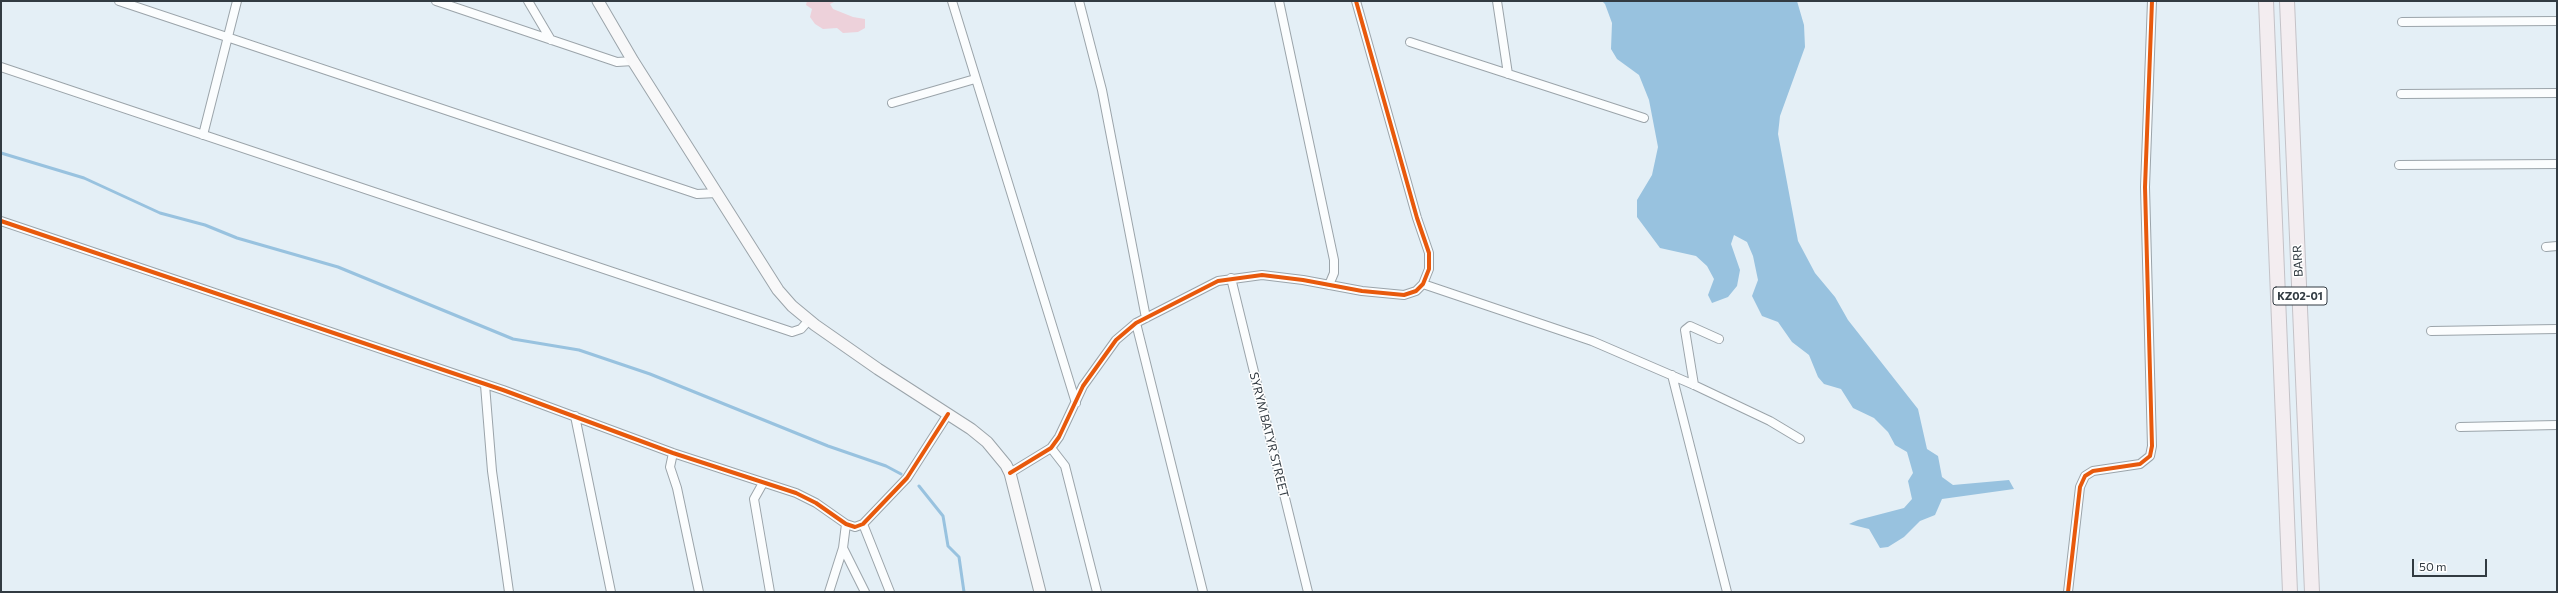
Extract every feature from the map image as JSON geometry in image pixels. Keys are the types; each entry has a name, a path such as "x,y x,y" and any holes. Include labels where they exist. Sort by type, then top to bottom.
{"highway":[{"name":"BARR","path":"2266,1 2290,592"},
{"name":"BARR","path":"2287,1 2312,592"}],"main road":[{"path":"598,1 633,61 778,290 809,320 878,369 948,414 987,442 1010,473 1040,592"}],"street":[{"path":"119,1 696,194 717,193"},
{"path":"204,135 237,1"},
{"path":"436,1 617,62 633,61"},
{"path":"528,1 551,40"},
{"path":"952,1 1076,403"},
{"path":"1079,1 1102,90 1146,318"},
{"path":"1279,1 1334,260 1334,273 1328,284"},
{"path":"1010,473 1051,448 1059,437 1076,403 1100,362 1116,340 1136,323 1212,284 1231,278 1262,275 1328,284 1362,291 1404,295 1416,291 1423,284 1429,269 1429,253 1417,218 1356,1"},
{"path":"1497,1 1508,74"},
{"path":"2068,592 2080,487 2085,476 2092,471 2140,464 2150,456 2152,446 2146,195 2152,1"},
{"path":"2402,22 2557,21"},
{"path":"1410,42 1644,118"},
{"path":"1,67 792,332 801,329 809,320"},
{"path":"892,103 975,79"},
{"path":"2402,94 2557,92"},
{"path":"2399,165 2557,164"},
{"path":"1,221 575,416 673,453 796,493 816,503 846,524 855,527 863,524 907,478 948,414"},
{"path":"2546,247 2557,246"},
{"name":"SYRYM BATYR STREET","path":"1231,278 1308,592"},
{"path":"1423,284 1592,341 1694,385 1770,421 1800,439"},
{"path":"1136,323 1203,592"},
{"path":"1694,385 1685,330 1690,326 1720,339"},
{"path":"2431,331 2557,328"},
{"path":"1672,375 1727,592"},
{"path":"485,385 492,471 509,592"},
{"path":"575,416 611,592"},
{"path":"2460,427 2557,425"},
{"path":"1051,448 1065,466 1097,592"},
{"path":"673,453 670,467 677,488 699,592"},
{"path":"763,483 754,499 770,592"},
{"path":"829,592 843,548 846,524"},
{"path":"863,524 890,592"},
{"path":"843,548 865,592"}],"shaded area":[{"path":"807,1 836,1 830,4 833,9 853,17 865,19 865,28 858,32 843,33 837,28 823,29 815,24 810,17 812,9 806,5"}],"water":[{"path":"1602,1 1797,1 1804,25 1805,47 1780,116 1778,134 1798,241 1815,273 1835,297 1848,320 1918,409 1927,449 1938,456 1942,477 1953,485 2009,480 2014,489 1942,499 1935,515 1920,521 1904,537 1888,547 1880,548 1869,529 1849,524 1858,520 1904,508 1912,499 1908,481 1913,473 1907,452 1895,445 1888,432 1874,418 1853,408 1841,389 1824,384 1818,377 1809,355 1792,342 1778,322 1762,316 1752,296 1758,280 1753,256 1747,242 1734,235 1731,244 1740,270 1737,286 1728,297 1712,303 1708,295 1714,279 1707,266 1696,256 1660,248 1637,217 1637,200 1652,175 1658,147 1649,100 1639,75 1617,59 1611,49 1612,23 1605,4"}],"waterway":[{"path":"1,153 84,178 160,213 205,225 237,238 338,267 513,339 579,350 650,374 828,446 886,466 901,474"},
{"path":"919,486 943,516 948,546 959,557 964,592"}],"cycle path":[{"path":"1010,473 1051,448 1059,437 1083,386 1116,340 1136,323 1218,281 1262,275 1303,280 1362,291 1404,295 1416,291 1423,284 1429,269 1429,253 1417,218 1356,1"},
{"path":"2068,592 2080,487 2085,476 2093,471 2140,464 2150,456 2152,446 2145,187 2152,1"},
{"path":"1,221 503,390 673,453 796,493 816,503 846,524 855,527 863,524 907,478 948,414"}]}
